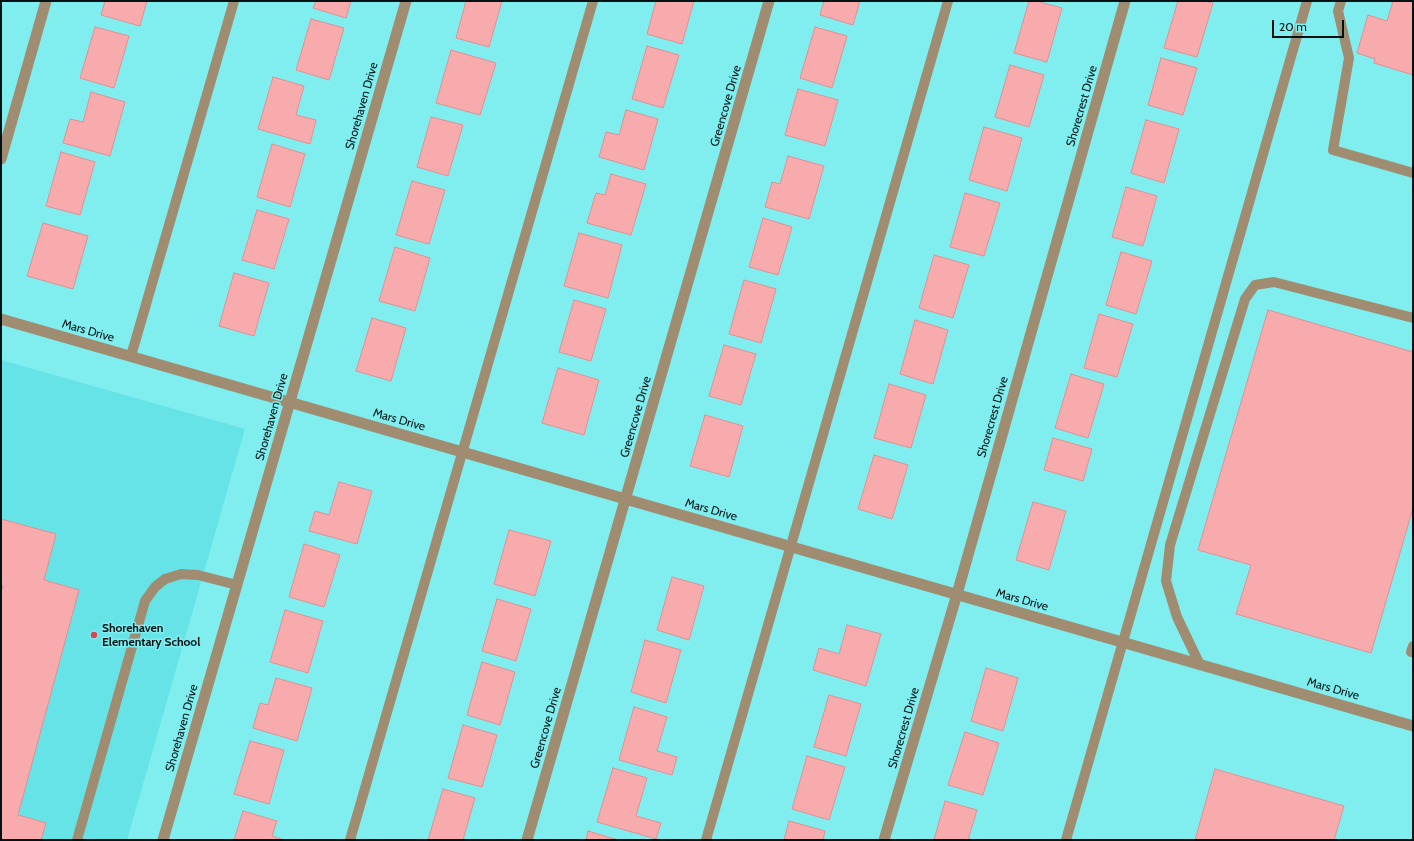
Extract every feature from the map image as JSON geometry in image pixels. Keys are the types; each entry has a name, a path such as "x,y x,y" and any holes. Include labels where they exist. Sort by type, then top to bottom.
{"street":[{"path":"1,159 46,1"},
{"name":"Shorehaven Drive","path":"163,840 406,1"},
{"name":"Greencove Drive","path":"527,840 769,1"},
{"name":"Shorecrest Drive","path":"884,840 957,594 1125,1"},
{"name":"Mars Drive","path":"1,319 1413,726"}],"lane":[{"path":"131,356 234,1"},
{"path":"350,840 593,1"},
{"path":"706,840 948,1"},
{"path":"1066,840 1307,1"},
{"path":"1341,1 1338,11 1349,58 1333,150 1413,173"},
{"path":"1200,665 1177,617 1166,581 1168,559 1170,545 1245,298 1255,285 1274,282 1413,318"},
{"path":"77,840 145,601 155,587 165,579 181,574 198,575 237,586"}],"shaded area":[{"name":"Shorehaven Elementary School","path":"1,360 245,429 127,840 1,840"}],"building":[{"path":"105,1 147,1 140,26 101,15"},
{"path":"316,1 351,1 346,18 313,8"},
{"path":"466,1 502,1 489,47 456,38"},
{"path":"656,1 694,1 682,44 647,34"},
{"path":"824,1 860,1 853,25 820,15"},
{"path":"1029,1 1036,1 1062,8 1047,62 1014,53"},
{"path":"1178,1 1204,1 1213,3 1197,57 1164,48"},
{"path":"1393,1 1413,1 1413,75 1374,63 1375,59 1357,53 1368,15 1387,21"},
{"path":"311,19 344,28 329,80 296,70"},
{"path":"95,27 129,36 114,88 80,78"},
{"path":"815,27 847,36 832,88 800,78"},
{"path":"647,46 679,55 663,108 632,99"},
{"path":"451,50 496,63 480,115 436,103"},
{"path":"1161,58 1197,68 1183,115 1148,105"},
{"path":"1010,65 1044,75 1029,127 995,117"},
{"path":"273,77 304,86 296,115 316,120 310,144 258,129"},
{"path":"798,89 838,100 825,146 785,135"},
{"path":"91,92 125,102 110,156 63,143 70,119 83,122"},
{"path":"626,110 658,119 644,170 599,157 606,132 619,135"},
{"path":"431,117 463,125 448,176 417,167"},
{"path":"1146,120 1179,129 1164,183 1131,173"},
{"path":"984,127 1022,138 1007,191 969,180"},
{"path":"272,144 305,154 290,207 257,197"},
{"path":"61,152 95,162 80,215 46,206"},
{"path":"788,156 824,166 809,219 765,207 772,182 780,184"},
{"path":"611,174 646,184 631,235 587,223 596,193 605,195"},
{"path":"412,181 445,190 429,244 396,235"},
{"path":"1126,187 1157,196 1143,246 1112,237"},
{"path":"965,193 1000,203 984,256 950,247"},
{"path":"257,210 289,219 274,269 242,260"},
{"path":"763,218 792,227 778,275 749,267"},
{"path":"43,223 88,236 73,289 27,276"},
{"path":"579,233 622,245 608,298 564,286"},
{"path":"395,247 430,258 415,311 379,301"},
{"path":"1121,252 1152,261 1136,314 1106,305"},
{"path":"934,255 969,265 953,318 919,308"},
{"path":"234,273 269,283 254,336 219,326"},
{"path":"744,280 776,289 761,343 729,334"},
{"path":"574,300 606,309 591,361 559,352"},
{"path":"1268,310 1413,352 1413,508 1371,653 1236,614 1251,565 1198,550"},
{"path":"1099,314 1133,324 1117,377 1084,368"},
{"path":"372,318 406,328 391,381 356,371"},
{"path":"915,320 948,330 933,384 900,374"},
{"path":"724,345 756,354 741,405 709,396"},
{"path":"558,368 599,380 584,435 542,423"},
{"path":"1071,374 1104,384 1088,438 1055,428"},
{"path":"889,384 926,395 911,448 874,438"},
{"path":"705,415 743,426 729,477 690,466"},
{"path":"1053,438 1092,449 1083,481 1044,470"},
{"path":"874,455 908,465 892,519 858,509"},
{"path":"339,482 372,491 357,544 309,531 315,511 329,515"},
{"path":"1033,502 1066,511 1049,570 1016,560"},
{"path":"1,519 56,534 44,580 79,590 18,815 46,823 41,840 1,840 1,592 3,586 1,585"},
{"path":"509,530 551,541 535,596 494,584"},
{"path":"304,544 340,555 324,607 289,597"},
{"path":"672,577 704,586 689,640 657,630"},
{"path":"497,599 531,609 516,661 482,651"},
{"path":"285,610 323,621 308,673 270,662"},
{"path":"847,625 881,634 866,686 813,670 819,648 839,654"},
{"path":"645,640 681,650 666,703 631,692"},
{"path":"482,662 515,672 500,725 467,715"},
{"path":"986,668 1018,678 1003,731 971,721"},
{"path":"276,678 312,688 297,741 253,728 260,703 268,705"},
{"path":"829,695 861,704 846,756 814,747"},
{"path":"634,707 667,717 657,751 677,757 672,775 619,760"},
{"path":"463,725 497,735 482,787 448,778"},
{"path":"965,732 999,743 983,795 948,785"},
{"path":"250,741 284,750 269,804 234,794"},
{"path":"807,756 845,767 829,820 792,809"},
{"path":"613,768 647,778 636,816 661,823 656,839 597,822"},
{"path":"1215,769 1344,806 1334,840 1195,840"},
{"path":"443,789 475,798 463,840 428,840"},
{"path":"945,801 977,810 968,840 934,840"},
{"path":"243,811 277,821 272,836 284,840 234,840"},
{"path":"789,821 825,831 823,840 784,840"},
{"path":"588,831 618,840 586,840"}],"place":[{"name":"Shorehaven Elementary School","path":"94,635"}]}
